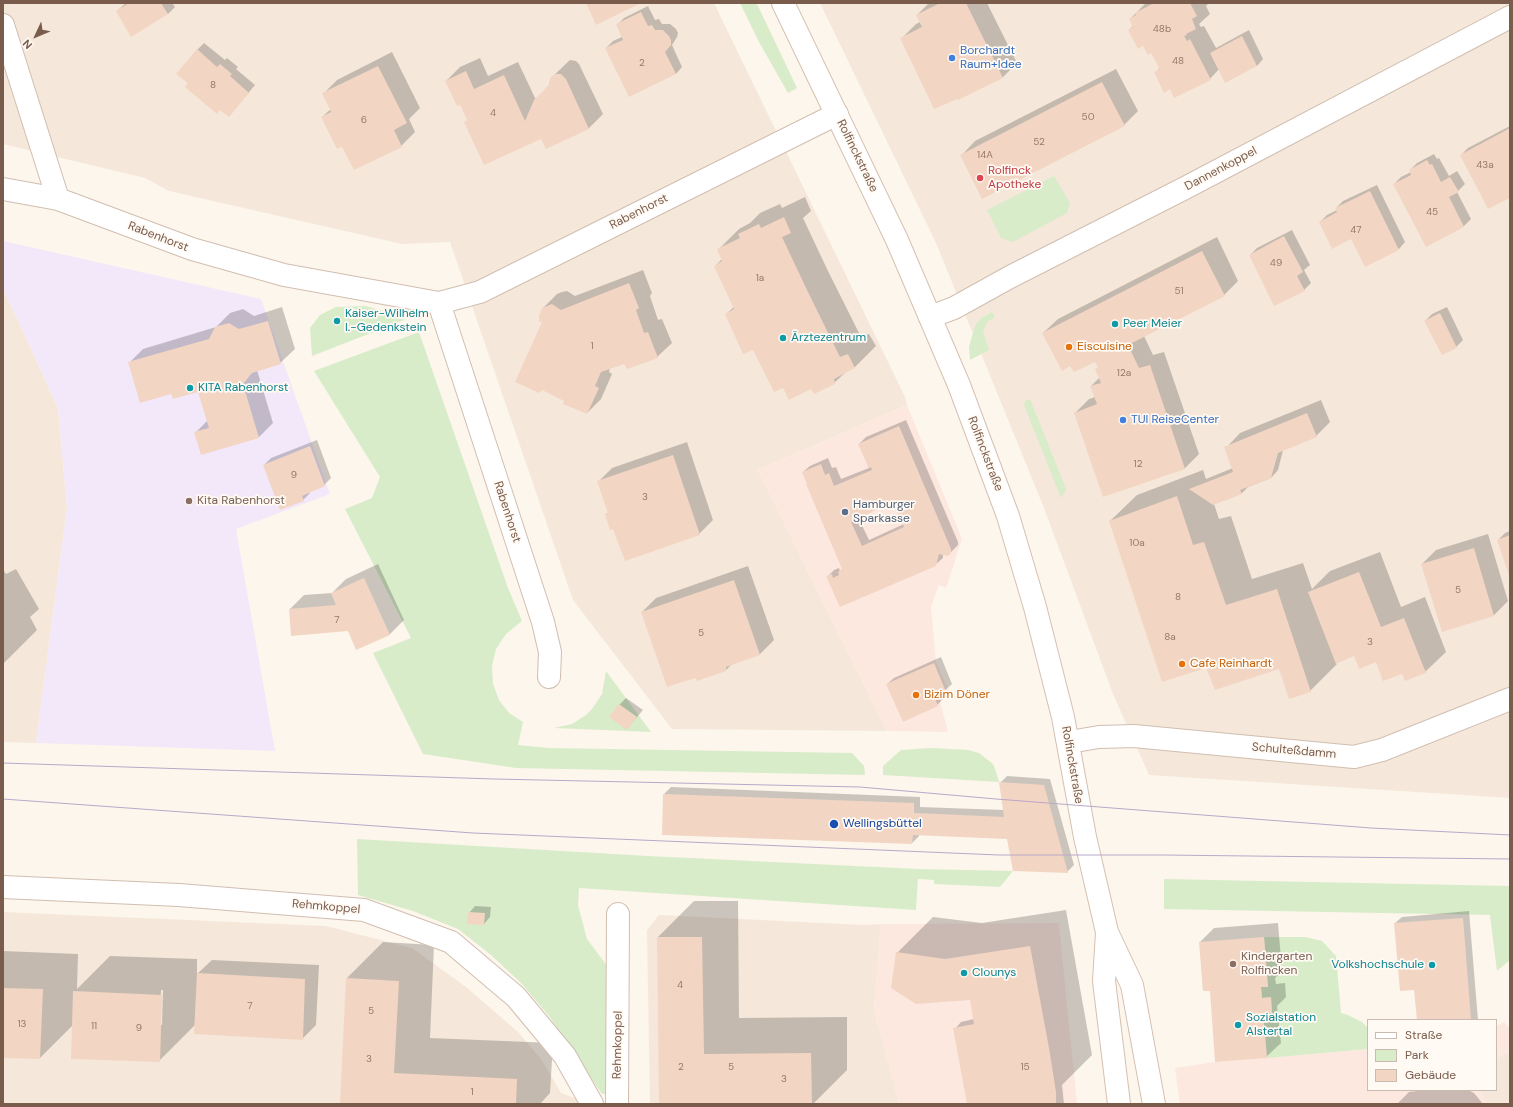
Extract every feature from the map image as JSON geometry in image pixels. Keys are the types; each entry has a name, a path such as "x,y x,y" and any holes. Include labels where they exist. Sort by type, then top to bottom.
{"street":[{"name":"Rolfinckstraße","path":"783,3 897,240 959,385 1008,516 1035,607 1069,742 1085,837 1107,932 1132,985 1154,1104"},
{"name":"Dannenkoppel","path":"930,317 954,308 1010,277 1185,188 1510,17"},
{"path":"3,25 58,199"},
{"name":"Rabenhorst","path":"3,189 58,199 192,249 276,273 439,303 480,292 837,114"},
{"name":"Rabenhorst","path":"439,303 543,622 550,652 548,677"},
{"name":"Schulteßdamm","path":"1069,742 1099,737 1122,736 1354,757 1382,750 1510,699"},
{"name":"Rehmkoppel","path":"3,887 178,895 364,910 452,942 516,997 565,1056 592,1104"},
{"name":"Rehmkoppel","path":"617,1104 618,914"},
{"name":"Rolfinckstraße","path":"1107,932 1104,981 1119,1104"}],"shaded area":[{"path":"3,3 714,3 905,397 907,405 758,470 887,731 672,729 573,600 450,242 402,244 169,191 145,178 3,144"},
{"path":"820,3 1510,3 1510,798 1149,775 1113,694 1044,508 936,243"},
{"name":"Kita Rabenhorst","path":"3,241 261,299 330,494 236,529 275,751 36,743 67,508 58,408 3,288"},
{"path":"3,288 58,408 67,508 36,743 3,742"},
{"path":"907,405 962,539 946,588 939,585 931,607 936,662 951,695 940,701 948,732 887,731 758,470"},
{"path":"3,912 326,926 412,948 466,987 518,1032 542,1060 561,1093 591,1104 3,1104"},
{"path":"659,915 864,925 881,924 874,1008 899,1104 650,1104 647,930"},
{"path":"1059,923 1077,1104 899,1104 874,1008 881,924"},
{"path":"1504,1022 1510,1028 1510,1051 1497,1058 1497,1026"},
{"path":"1367,1049 1367,1091 1481,1091 1488,1104 1180,1104 1175,1068 1215,1062"},
{"path":"1510,1051 1510,1104 1487,1104 1480,1091 1497,1091 1497,1058"}],"green space":[{"path":"740,3 755,3 758,6 797,88 788,93 759,42"},
{"path":"1054,176 1070,203 1067,213 1013,242 1001,238 987,210"},
{"path":"365,306 391,313 404,320 312,356 310,328 320,315 336,307"},
{"path":"992,312 995,317 987,322 983,332 989,350 970,360 969,347 975,326 981,318"},
{"path":"419,332 508,588 522,621 506,634 496,649 492,666 493,684 499,700 509,713 523,722 518,745 549,748 852,753 864,766 865,775 516,768 423,754 373,653 411,638 345,509 372,498 380,477 314,371"},
{"path":"1026,400 1030,400 1032,404 1066,489 1061,498 1024,405"},
{"path":"606,671 651,732 554,728 572,724 592,709 602,694"},
{"path":"931,748 968,750 979,753 993,764 999,782 883,775 883,766 901,750"},
{"path":"357,839 648,856 918,869 1013,871 1000,887 934,884 934,880 918,879 916,910 579,888 578,905 587,939 608,967 607,1094 602,1094 549,1016 521,983 491,955 458,929 413,911 358,895"},
{"path":"1164,879 1510,886 1510,960 1497,971 1490,915 1164,909"},
{"path":"1264,937 1305,937 1322,941 1336,956 1341,1013 1362,1022 1367,1027 1367,1049 1267,1058 1263,1013 1272,1012 1271,997 1262,998 1261,987 1268,986"}],"building":[{"path":"129,3 161,3 168,14 131,37 116,11"},
{"path":"586,3 641,3 596,25"},
{"name":"Borchardt Raum+Idee","path":"940,3 966,3 1003,78 958,100 957,99 934,109 900,38 922,27 916,15"},
{"path":"1154,3 1190,3 1197,16 1192,19 1196,29 1184,36 1187,41 1190,39 1211,80 1174,98 1170,89 1164,93 1154,72 1160,69 1151,53 1148,55 1143,46 1138,49 1128,30 1133,27 1129,19 1136,15 1135,13"},
{"path":"641,12 648,26 652,25 655,30 663,30 669,36 671,45 665,52 676,74 629,97 605,48 623,40 616,24"},
{"path":"1242,36 1257,66 1225,83 1210,53"},
{"path":"197,49 217,67 220,64 232,74 230,76 249,93 229,117 220,110 217,114 185,87 188,83 176,74"},
{"path":"378,66 407,123 394,130 402,147 354,170 342,147 337,149 321,117 331,112 322,93"},
{"path":"466,71 474,89 504,75 525,121 534,100 549,85 550,78 555,74 561,74 566,79 589,129 546,149 541,139 484,165 464,122 467,120 460,105 457,106 445,81"},
{"path":"1102,82 1125,126 982,199 960,155"},
{"path":"1510,128 1510,198 1488,209 1460,155"},
{"path":"1427,160 1430,165 1432,164 1441,182 1450,177 1459,192 1449,197 1464,227 1426,247 1393,184 1411,175 1409,170"},
{"path":"1370,191 1399,250 1365,267 1351,239 1332,249 1319,222 1337,212 1335,208"},
{"path":"784,217 791,233 782,237 840,357 848,354 855,368 834,379 835,384 814,394 811,389 789,400 783,388 774,392 753,350 743,354 725,314 734,309 714,266 722,261 717,249 740,238 738,234 759,224 761,228"},
{"path":"1284,236 1303,272 1297,276 1305,291 1274,306 1249,255"},
{"path":"1202,251 1225,296 1128,345 1139,368 1150,365 1185,469 1103,497 1074,413 1097,404 1090,386 1101,383 1095,369 1098,367 1095,362 1074,372 1070,366 1062,371 1042,333"},
{"path":"629,283 639,308 636,310 644,333 648,332 658,358 627,369 624,364 601,372 595,386 599,388 587,414 563,404 564,401 542,390 539,393 515,382 542,322 539,322 539,316 542,308 552,304 561,310"},
{"path":"1440,313 1457,348 1442,355 1424,321"},
{"name":"KITA Rabenhorst","path":"268,321 281,364 252,373 243,384 259,438 201,455 194,432 209,428 198,392 173,399 171,394 140,403 128,362 209,339 215,327 229,323 239,329"},
{"path":"1307,413 1317,437 1278,453 1271,478 1240,490 1242,494 1213,505 1189,489 1233,472 1224,447"},
{"name":"Hamburger Sparkasse","path":"899,426 951,549 951,553 948,556 939,554 936,566 840,607 826,576 832,574 833,578 839,575 838,572 842,569 802,472 821,464 825,475 829,473 834,486 872,470 871,467 869,468 858,444","holes":["893,502 904,527 862,546 851,522"]},
{"path":"310,446 325,486 302,496 304,501 280,510 263,465"},
{"path":"673,455 700,535 625,561 613,529 610,530 605,514 608,513 597,481"},
{"path":"1177,496 1193,545 1204,542 1226,605 1277,589 1311,692 1289,699 1279,669 1215,690 1206,668 1162,682 1109,521"},
{"path":"1510,535 1510,578 1497,540"},
{"path":"1474,548 1494,616 1442,632 1421,564"},
{"path":"1359,572 1381,627 1404,618 1426,673 1405,681 1402,674 1383,681 1376,662 1359,669 1354,656 1336,664 1308,592"},
{"path":"364,578 390,635 356,650 348,631 291,636 289,609 336,605 331,593"},
{"path":"734,580 760,655 726,667 726,671 697,681 695,678 667,687 641,612"},
{"name":"Bizim Döner","path":"934,663 946,692 935,698 938,706 903,722 886,684"},
{"path":"619,704 637,717 627,730 609,717"},
{"path":"999,782 1044,785 1068,873 1013,871 1007,839 913,835 912,844 662,835 663,794 914,803 914,813 1004,817"},
{"path":"468,912 485,913 484,925 467,924"},
{"name":"Volkshochschule","path":"1463,918 1471,1019 1417,1019 1414,990 1400,991 1394,923"},
{"path":"657,937 702,937 704,1054 811,1053 812,1104 659,1104"},
{"path":"1264,937 1268,987 1261,987 1262,998 1271,997 1272,1013 1263,1013 1267,1058 1215,1062 1210,991 1203,991 1199,942"},
{"path":"1030,946 1049,1048 1056,1092 1056,1104 967,1104 953,1028 974,1024 970,1000 916,1004 891,988 896,952 945,959"},
{"path":"197,973 305,979 303,1040 194,1034"},
{"path":"346,978 399,981 394,1073 517,1079 516,1104 340,1104"},
{"path":"3,988 43,989 40,1059 3,1058"},
{"path":"73,991 162,995 160,1062 71,1059"}],"tram line":[{"path":"3,763 494,779 860,787 1371,828 1510,835"},
{"path":"3,799 473,833 999,855 1163,855 1510,859"}],"place":[{"name":"Borchardt Raum+Idee","path":"952,58"},
{"name":"Rolfinck Apotheke","path":"980,178"},
{"name":"Kaiser-Wilhelm I.-Gedenkstein","path":"337,321"},
{"name":"Peer Meier","path":"1115,324"},
{"name":"Ärztezentrum","path":"783,338"},
{"name":"Eiscuisine","path":"1069,347"},
{"name":"KITA Rabenhorst","path":"190,388"},
{"name":"TUI ReiseCenter","path":"1123,420"},
{"name":"Kita Rabenhorst","path":"189,501"},
{"name":"Hamburger Sparkasse","path":"845,512"},
{"name":"Cafe Reinhardt","path":"1182,664"},
{"name":"Bizim Döner","path":"916,695"},
{"name":"Wellingsbüttel","path":"834,824"},
{"name":"Kindergarten Rolfincken","path":"1233,964"},
{"name":"Volkshochschule","path":"1432,965"},
{"name":"Clounys","path":"964,973"},
{"name":"Sozialstation Alstertal","path":"1238,1025"}]}
